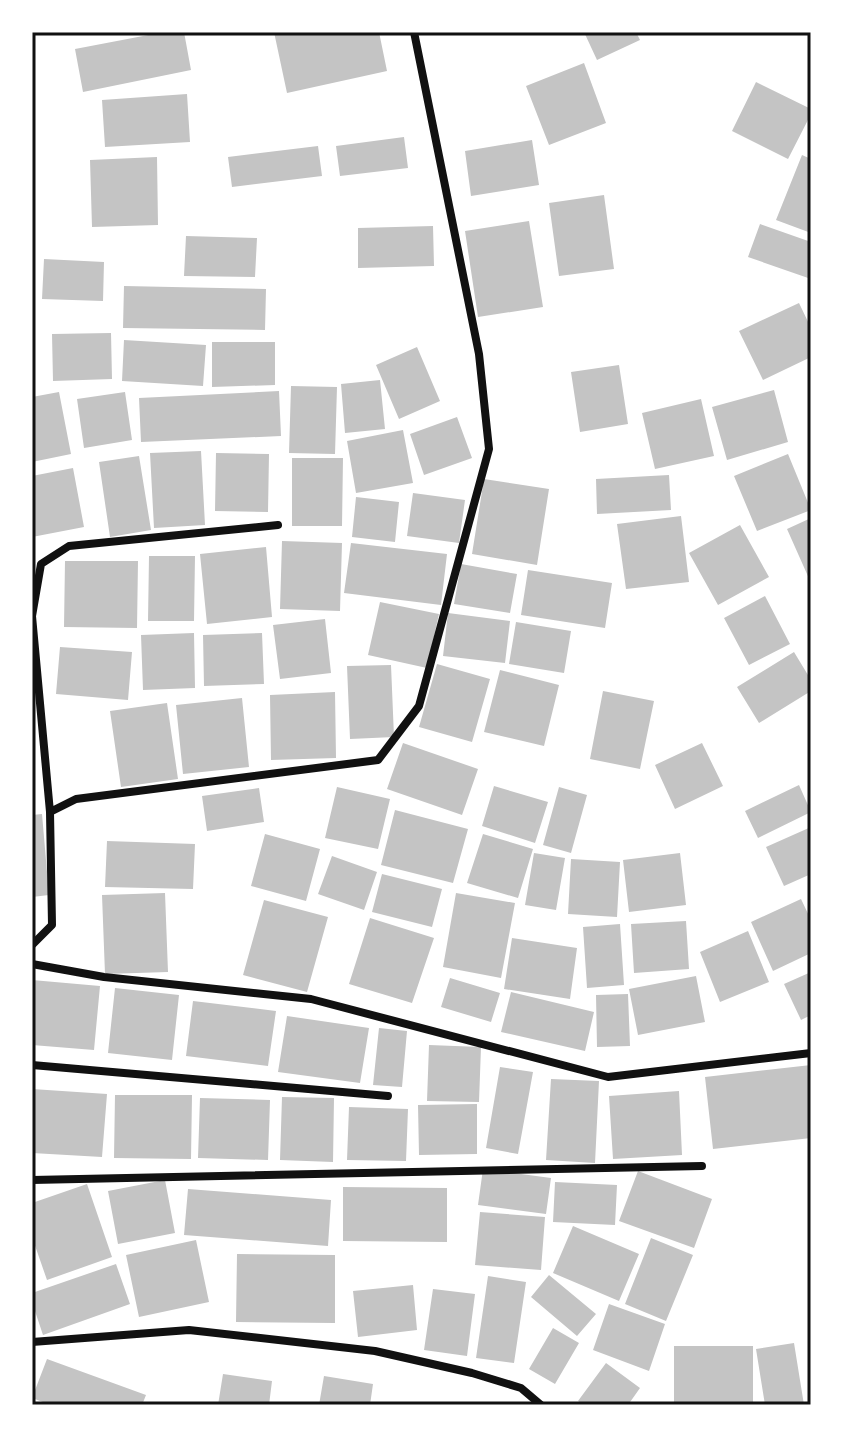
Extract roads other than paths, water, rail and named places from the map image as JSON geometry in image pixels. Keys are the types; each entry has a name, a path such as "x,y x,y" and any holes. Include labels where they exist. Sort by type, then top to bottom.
{"street":[{"path":"50,812 76,799 378,760 419,706 489,449 479,354 414,32"},
{"path":"32,945 52,925 50,812 32,616 36,564 69,546 278,525"},
{"path":"32,964 104,977 311,999 608,1077 811,1053"},
{"path":"32,1065 388,1096"},
{"path":"32,1180 702,1166"},
{"path":"32,1342 189,1330 375,1351 472,1373 521,1388 541,1405"}]}
